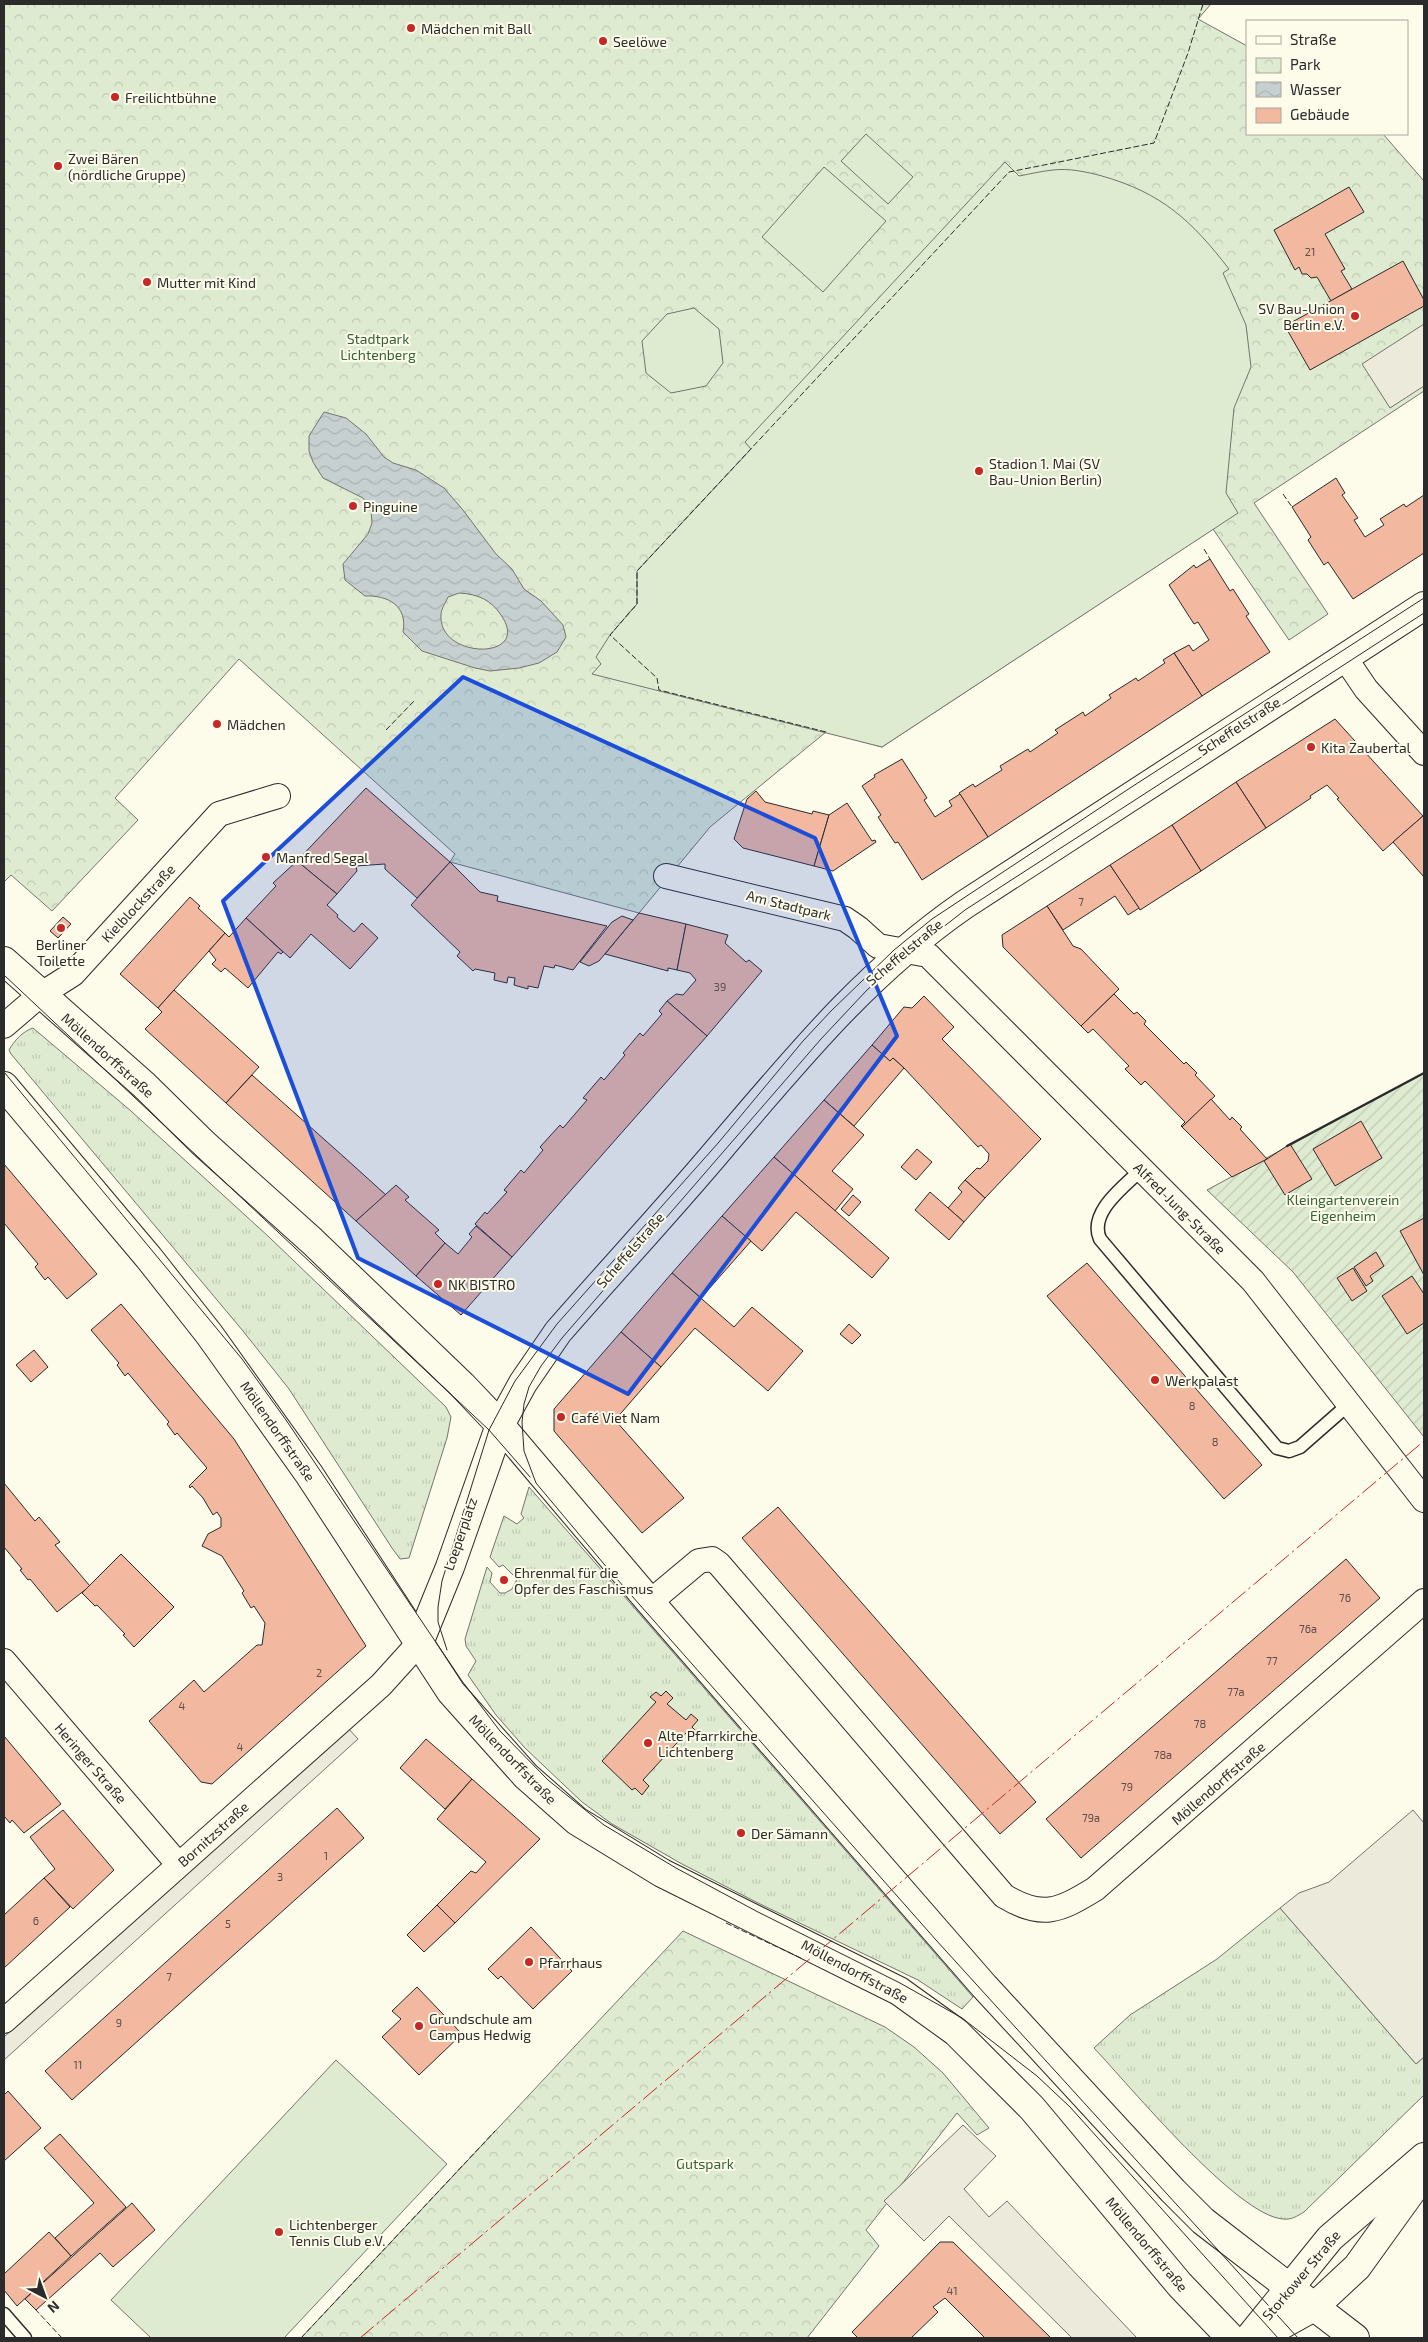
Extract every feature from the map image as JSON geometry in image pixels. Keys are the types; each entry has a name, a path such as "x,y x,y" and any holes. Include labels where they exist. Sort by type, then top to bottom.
{"main road":[{"name":"Scheffelstraße","path":"500,1426 523,1383 558,1332 815,1037 863,987 934,926 964,905 1424,606"},
{"name":"Möllendorffstraße","path":"4,961 40,995 144,1085 204,1144 312,1241 462,1386 500,1426 650,1602 984,1986 1173,2191 1203,2221 1355,2338"},
{"name":"Möllendorffstraße","path":"7,1097 149,1258 209,1334 309,1474 451,1692 488,1736 546,1796 577,1821 662,1873 899,1991 956,2032 1032,2108 1180,2284 1231,2338"},
{"name":"Loeperplatz","path":"418,1643 450,1567 500,1426"},
{"name":"Storkower Straße","path":"1249,2338 1330,2238 1424,2158"},
{"name":"Storkower Straße","path":"1258,2338 1314,2306 1358,2267 1424,2174"}],"street":[{"path":"1345,658 1366,689 1424,753"},
{"name":"Kielblockstraße","path":"4,1026 40,995 73,974 219,814 278,796"},
{"name":"Am Stadtpark","path":"666,876 845,919 878,946 903,952"},
{"name":"Alfred-Jung-Straße","path":"903,952 928,955 1254,1282 1424,1500"},
{"name":"Möllendorffstraße","path":"650,1602 698,1562 712,1559 719,1564 1004,1896 1021,1907 1038,1910 1056,1909 1074,1902 1095,1890 1424,1601"},
{"name":"Bornitzstraße","path":"4,2022 178,1864 381,1685 418,1643"},
{"name":"Heringer Straße","path":"4,1662 178,1864"}],"lane":[{"path":"1142,1169 1100,1215 1097,1230 1100,1239 1277,1448 1289,1451 1300,1447 1349,1404"},
{"path":"4,2314 25,2338"}],"highlighted area":[{"path":"463,677 815,838 897,1036 628,1394 358,1258 223,901"}],"green space":[{"name":"Stadtpark Lichtenberg","path":"4,4 1211,4 1198,19 1246,45 1246,135 1384,135 1424,181 1424,391 1254,503 1328,614 1289,640 1213,529 882,747 826,732 710,827 639,913 450,862 455,854 239,659 115,798 138,820 52,911 11,875 4,882"},
{"path":"866,134 913,177 888,204 841,161"},
{"name":"Stadion 1. Mai (SV Bau-Union Berlin)","path":"1005,162 1019,176 1049,170 1072,170 1102,176 1142,191 1159,200 1188,223 1229,269 1223,273 1246,325 1251,367 1234,408 1226,493 1238,513 882,747 592,674 601,664 596,657 610,635 637,604 637,571 751,449 745,442"},
{"path":"824,167 886,221 823,292 762,237"},
{"path":"694,308 719,329 723,363 706,386 671,393 646,373 642,341 667,314"},
{"path":"33,1028 131,1111 269,1237 446,1407 451,1417 447,1438 409,1558 400,1559 392,1548 289,1389 243,1331 11,1054 9,1050 16,1040 26,1031"},
{"name":"Kleingartenverein Eigenheim","path":"1424,1073 1424,1437 1293,1272 1207,1190"},
{"path":"529,1487 973,1997 962,2009 918,1980 758,1903 682,1864 612,1824 582,1802 525,1748 496,1715 468,1675 476,1661 466,1646 465,1639 487,1567 492,1573 490,1582 500,1593 505,1593 512,1589 517,1579 503,1565 499,1567 490,1557 504,1516 517,1524 524,1518 521,1514"},
{"path":"1280,1908 1416,2064 1424,2057 1424,2095 1304,2212 1286,2219 1263,2212 1239,2196 1212,2173 1157,2118 1094,2048 1130,2015 1217,1959"},
{"name":"Gutspark","path":"683,1931 885,2027 914,2047 943,2073 989,2128 977,2135 957,2113 866,2230 879,2246 807,2338 301,2338"},
{"name":"Lichtenberger Tennis Club e.V.","path":"336,2060 447,2164 284,2338 151,2338 111,2300"}],"shaded area":[{"path":"1424,324 1424,386 1390,408 1362,364"},
{"path":"347,1727 358,1739 4,2060 4,2037"},
{"path":"1413,1810 1424,1823 1424,2057 1416,2064 1280,1908 1299,1893 1329,1882"},
{"path":"963,2125 996,2156 964,2189 989,2217 1007,2201 1137,2338 1072,2338 949,2216 924,2241 884,2201"}],"water":[{"path":"324,412 346,418 366,434 384,457 393,463 416,470 444,488 496,554 512,569 524,589 541,601 563,625 566,637 557,652 539,663 519,668 490,671 422,651 403,632 404,623 402,615 394,604 381,598 365,596 345,580 343,564 368,534 372,523 371,510 363,498 323,478 313,462 309,451 309,436","holes":["459,593 478,596 493,605 501,615 507,630 505,641 495,647 482,649 467,647 454,640 444,630 441,613 448,597"]}],"building":[{"path":"1349,187 1364,212 1325,234 1345,269 1341,271 1352,289 1331,301 1317,277 1311,278 1307,274 1302,274 1299,267 1295,270 1274,230"},
{"name":"SV Bau-Union Berlin e.V.","path":"1403,261 1424,300 1424,306 1310,370 1285,326"},
{"path":"1336,478 1345,493 1342,495 1358,518 1354,520 1365,537 1384,525 1380,519 1404,504 1406,507 1424,495 1424,553 1353,599 1328,562 1324,565 1308,540 1311,537 1292,507"},
{"path":"1210,559 1230,591 1233,589 1249,614 1246,616 1270,652 1202,696 1174,653 1189,645 1193,651 1209,640 1198,622 1194,624 1169,585 1194,565 1196,568"},
{"path":"1174,653 1202,696 988,837 959,793 973,784 975,787 1002,770 1000,766 1028,749 1030,752 1058,733 1055,730 1083,712 1085,716 1111,698 1109,695 1136,678 1138,681 1165,663 1163,660"},
{"path":"1335,719 1423,816 1383,851 1327,785 1266,828 1236,782"},
{"path":"902,759 927,798 924,800 935,817 952,806 949,801 960,794 988,837 922,880 898,842 895,843 878,817 881,815 862,786 875,777 874,775"},
{"path":"1236,782 1266,828 1201,871 1172,825"},
{"path":"366,788 450,862 417,898 385,869 385,864 356,866 357,871 337,894 297,861"},
{"path":"756,791 765,802 812,814 813,811 829,815 814,866 743,848 734,839 747,799"},
{"path":"847,803 872,841 875,840 876,842 833,871 814,866 829,815"},
{"path":"1424,817 1424,877 1393,842"},
{"path":"1172,825 1201,871 1140,910 1110,865"},
{"path":"297,861 337,894 327,905 338,915 337,917 354,932 362,923 378,938 350,969 311,934 290,958 246,918 276,886 273,883"},
{"path":"450,862 480,892 498,896 497,901 607,926 573,970 555,965 554,968 544,966 538,988 528,986 528,989 514,985 515,978 508,977 507,983 494,980 495,973 475,969 473,971 457,956 460,952 411,905"},
{"path":"1110,865 1139,908 1128,915 1115,896 1063,930 1047,906"},
{"path":"190,897 200,906 198,908 225,933 158,1008 120,974"},
{"path":"1047,906 1073,946 1081,949 1119,989 1081,1026 1003,947 1002,935"},
{"path":"639,913 686,924 677,970 668,968 668,971 605,954"},
{"path":"622,916 633,920 599,961 589,966 580,962 612,922"},
{"name":"Berliner Toilette","path":"63,917 71,924 58,938 50,931"},
{"path":"246,918 283,952 281,954 278,952 248,988 225,968 221,972 212,964 216,960 209,951 225,933 229,937"},
{"path":"686,924 728,935 725,943 746,962 749,960 762,971 707,1036 667,1001 676,994 683,995 696,980 690,973 677,970"},
{"path":"174,990 259,1067 226,1103 145,1029 162,1012 158,1008"},
{"path":"1114,994 1134,1014 1137,1012 1146,1021 1144,1024 1184,1064 1186,1062 1197,1073 1195,1075 1215,1096 1182,1127 1185,1122 1145,1081 1141,1085 1125,1069 1129,1066 1093,1029 1088,1033 1081,1026"},
{"path":"924,996 954,1027 942,1039 1041,1139 985,1198 965,1180 977,1168 980,1169 988,1161 989,1154 981,1145 978,1147 904,1068 893,1058 890,1061 872,1045 904,1007 912,1008"},
{"path":"667,1001 707,1036 512,1257 475,1224 507,1192 504,1190 521,1170 524,1173 543,1150 540,1147 560,1125 563,1128 587,1100 583,1098 601,1077 604,1080 640,1033 643,1036 662,1014 659,1011"},
{"path":"872,1045 890,1061 893,1058 904,1068 854,1126 824,1100"},
{"path":"252,1075 386,1195 356,1221 226,1103"},
{"path":"1211,1099 1230,1120 1232,1117 1242,1127 1240,1129 1267,1159 1232,1177 1182,1127"},
{"path":"824,1100 864,1135 832,1171 853,1189 835,1211 774,1157"},
{"path":"1361,1121 1382,1158 1335,1186 1313,1149"},
{"path":"1290,1144 1312,1179 1285,1195 1264,1161"},
{"path":"917,1149 932,1162 916,1180 901,1167"},
{"path":"774,1157 889,1258 872,1278 796,1212 762,1251 722,1216"},
{"path":"4,1164 97,1274 67,1299 48,1277 45,1280 35,1267 38,1264 4,1223"},
{"path":"965,1180 985,1198 964,1222 948,1208 962,1192 958,1188"},
{"path":"396,1185 409,1197 405,1200 439,1230 435,1233 445,1243 416,1276 356,1221"},
{"path":"930,1192 964,1222 949,1240 915,1210"},
{"path":"853,1195 861,1202 849,1216 841,1209"},
{"path":"722,1216 751,1241 701,1298 672,1273"},
{"path":"1424,1218 1424,1275 1400,1231"},
{"path":"476,1226 512,1257 461,1315 416,1276 445,1243 458,1254 472,1237 469,1234"},
{"path":"1376,1252 1384,1266 1370,1276 1373,1281 1366,1286 1354,1267"},
{"name":"Werkpalast","path":"1087,1263 1262,1465 1224,1499 1047,1296"},
{"path":"1353,1268 1367,1291 1352,1301 1337,1278"},
{"path":"672,1273 734,1327 752,1307 803,1351 768,1391 695,1328 661,1367 621,1332"},
{"path":"1412,1276 1424,1294 1424,1323 1407,1334 1382,1296"},
{"path":"121,1304 234,1439 366,1646 212,1784 201,1782 149,1721 194,1680 204,1692 257,1645 262,1645 265,1623 254,1606 251,1608 242,1593 244,1591 222,1556 202,1546 208,1534 221,1527 221,1518 217,1512 213,1515 203,1498 192,1486 190,1488 189,1486 207,1468 177,1433 175,1435 167,1424 169,1422 128,1373 125,1376 117,1365 119,1363 91,1330"},
{"path":"849,1324 861,1335 852,1344 840,1334"},
{"path":"621,1332 661,1367 615,1420 684,1498 642,1533 554,1431 554,1409"},
{"path":"34,1350 48,1367 31,1382 16,1365"},
{"path":"4,1483 35,1521 39,1517 60,1542 55,1545 90,1586 57,1612 30,1579 28,1580 20,1570 22,1569 4,1547"},
{"path":"778,1507 1036,1802 1000,1834 742,1538"},
{"path":"121,1554 174,1607 134,1647 123,1635 125,1634 97,1605 95,1606 82,1593"},
{"path":"1346,1559 1380,1598 1081,1858 1046,1819"},
{"name":"Alte Pfarrkirche Lichtenberg","path":"666,1691 673,1698 667,1704 686,1720 691,1714 698,1720 692,1727 696,1731 691,1737 686,1733 643,1780 649,1786 642,1795 635,1788 632,1790 602,1761 656,1702 650,1697 656,1692 661,1696"},
{"path":"4,1736 61,1804 24,1833 12,1820 10,1823 4,1816"},
{"path":"426,1739 472,1779 445,1809 400,1768"},
{"path":"472,1779 540,1839 455,1923 437,1905 471,1871 476,1873 486,1862 437,1819"},
{"path":"337,1808 364,1838 72,2100 45,2071"},
{"path":"63,1810 114,1870 73,1909 44,1878 55,1869 30,1837"},
{"path":"44,1878 70,1907 4,1968 4,1915"},
{"path":"437,1905 455,1923 424,1952 407,1935"},
{"name":"Pfarrhaus","path":"531,1927 572,1971 533,2009 501,1976 498,1979 488,1969"},
{"path":"417,1987 462,2034 419,2075 382,2037 401,2019 392,2011"},
{"path":"8,2091 41,2128 4,2161 4,2095"},
{"path":"60,2134 126,2207 71,2256 55,2238 94,2203 44,2148"},
{"path":"132,2203 155,2230 113,2267 100,2253 36,2310 25,2299"},
{"path":"49,2232 71,2256 17,2306 4,2290 4,2274"},
{"path":"940,2242 953,2242 1051,2338 985,2338 945,2298 933,2307 938,2312 911,2338 858,2338 852,2332"}],"tram line":[{"path":"447,1650 438,1622 442,1581 489,1430 515,1381 557,1324 719,1142 803,1041 894,950 932,919 1130,788 1424,598"},
{"path":"1298,2338 936,1940 609,1570 536,1483 524,1451 522,1422 524,1404 529,1387 541,1366 562,1338 821,1039 867,990 891,968 965,910 1424,613"},
{"path":"4,975 489,1430 530,1477"},
{"path":"4,1072 242,1359 286,1420 462,1681 500,1731 548,1780 604,1825 676,1868 758,1912 900,1983 962,2018 1037,2076 1070,2107 1278,2338"}],"fence":[{"path":"826,732 659,690 657,678 610,635 637,604 637,571 1009,172 1154,143 1188,53 1203,4"},
{"path":"1283,494 1292,507"},
{"path":"1204,549 1210,559"},
{"path":"386,730 415,700"},
{"path":"726,1923 803,1959"},
{"path":"301,2338 495,2131"},
{"path":"35,2309 62,2338"}],"wall":[{"path":"1287,1146 1424,1073"}],"power":[{"path":"360,2338 1424,1441"}],"place":[{"name":"Mädchen mit Ball","path":"411,28"},
{"name":"Seelöwe","path":"603,41"},
{"name":"Freilichtbühne","path":"115,97"},
{"name":"Zwei Bären (nördliche Gruppe)","path":"58,166"},
{"name":"Mutter mit Kind","path":"147,282"},
{"name":"SV Bau-Union Berlin e.V.","path":"1355,316"},
{"name":"Stadion 1. Mai (SV Bau-Union Berlin)","path":"979,471"},
{"name":"Pinguine","path":"353,506"},
{"name":"Mädchen","path":"217,724"},
{"name":"Kita Zaubertal","path":"1311,747"},
{"name":"Manfred Segal","path":"266,857"},
{"name":"Berliner Toilette","path":"61,928"},
{"name":"NK BISTRO","path":"438,1284"},
{"name":"Werkpalast","path":"1155,1380"},
{"name":"Café Viet Nam","path":"561,1417"},
{"name":"Ehrenmal für die Opfer des Faschismus","path":"504,1580"},
{"name":"Alte Pfarrkirche Lichtenberg","path":"648,1743"},
{"name":"Der Sämann","path":"741,1833"},
{"name":"Pfarrhaus","path":"529,1962"},
{"name":"Grundschule am Campus Hedwig","path":"419,2026"},
{"name":"Lichtenberger Tennis Club e.V.","path":"279,2232"}]}
